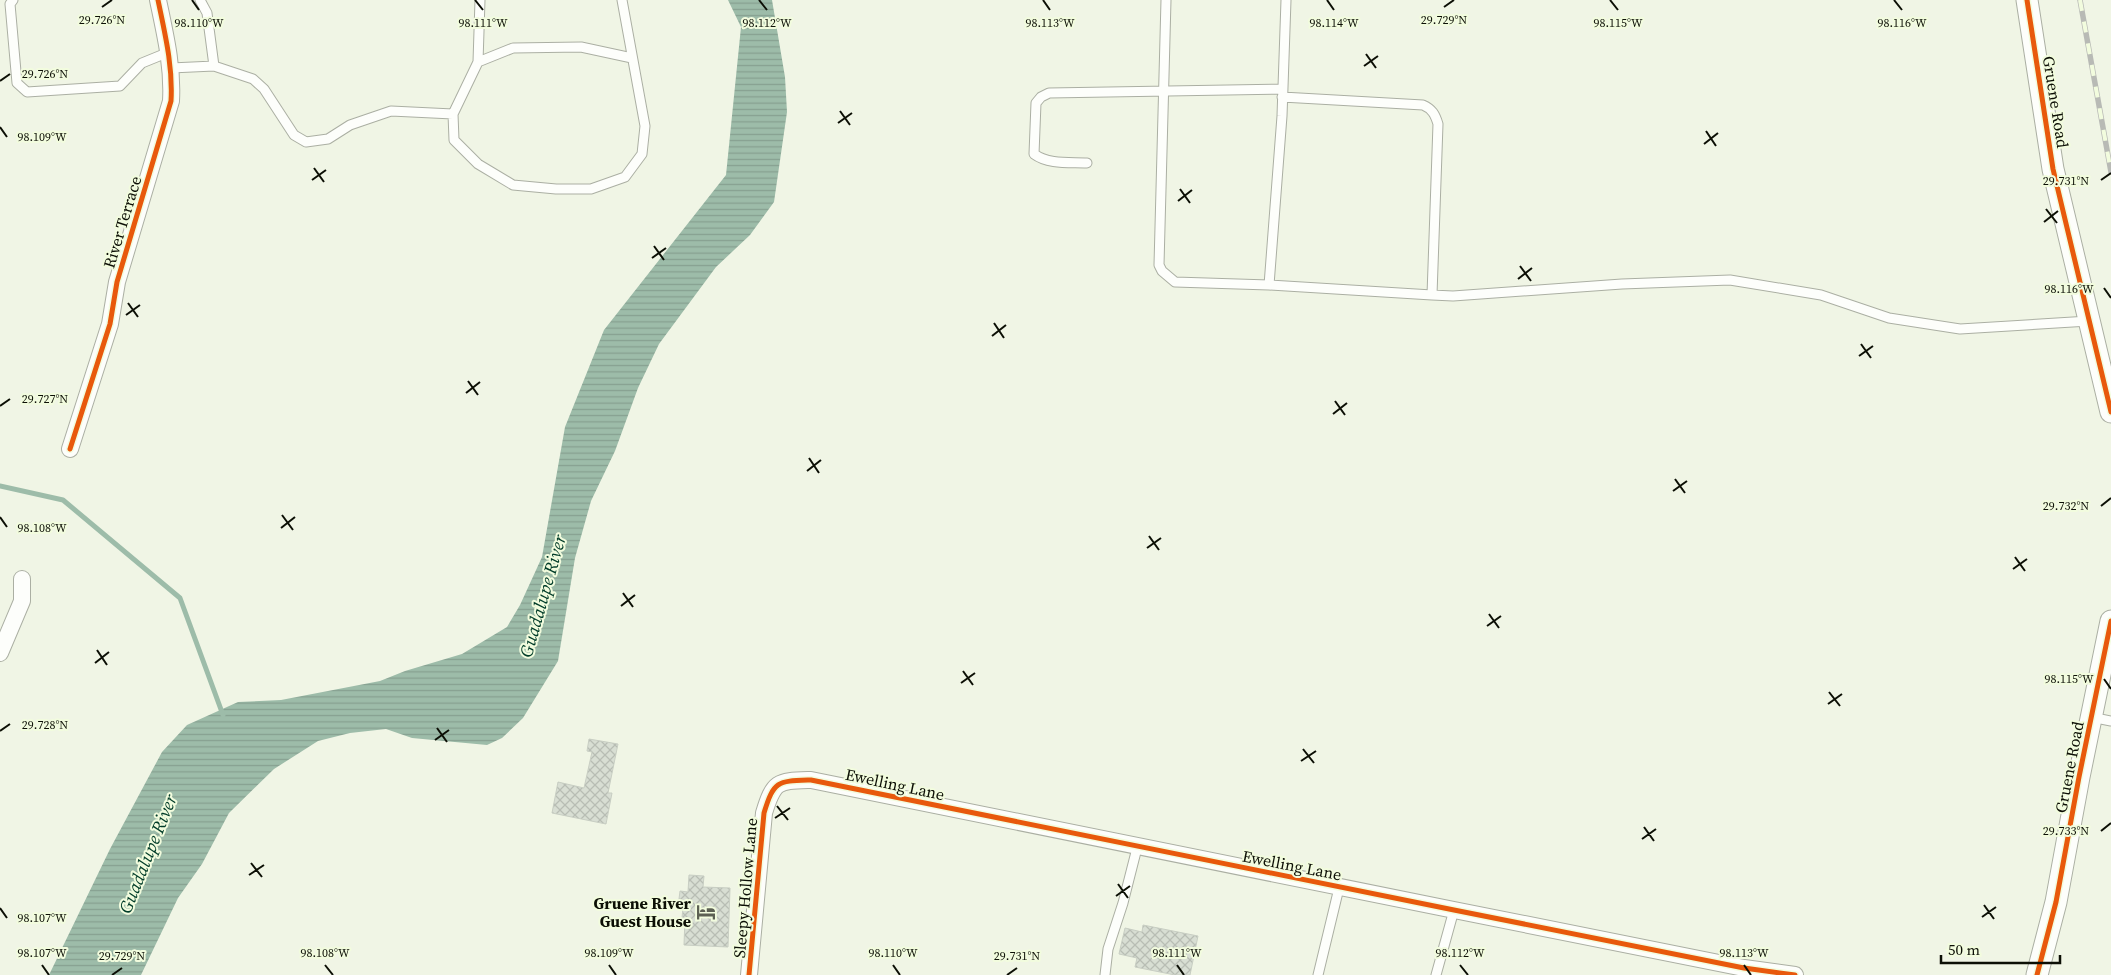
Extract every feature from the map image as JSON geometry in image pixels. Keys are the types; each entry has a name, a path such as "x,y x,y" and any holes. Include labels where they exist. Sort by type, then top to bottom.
{"street":[{"name":"River Terrace","path":"70,449 110,324 117,282 171,101 170,60 158,0"},
{"name":"Gruene Road","path":"2027,0 2053,169 2111,412"},
{"path":"0,653 22,601 22,579"},
{"name":"Gruene Road","path":"2037,975 2101,719 2111,621"},
{"name":"Ewelling Lane","path":"784,781 811,780 829,783 1137,848 1744,968 1795,975"},
{"name":"Sleepy Hollow Lane","path":"749,975 764,813 769,795 775,786 784,781"}],"lane":[{"path":"13,0 10,4 16,83 27,92 120,86 142,63 170,60 214,66 253,79 264,89 294,135 306,142 328,138 350,124 391,111 453,114"},
{"path":"200,0 207,13 214,66"},
{"path":"480,0 478,62 453,114 454,140 478,164 512,184 556,190 591,189 625,177 642,154 645,126 622,0"},
{"path":"1166,0 1158,265 1175,282 1269,285 1453,296 1622,284 1730,280 1821,295 1889,318 1960,329 2090,321"},
{"path":"1269,285 1282,93 1286,0"},
{"path":"478,62 513,48 581,47 632,58"},
{"path":"1087,164 1041,160 1034,154 1036,103 1041,97 1049,93 1164,91 1282,93 1423,105 1430,108 1436,116 1438,124 1432,294"},
{"path":"1105,975 1108,949 1123,903 1137,848"},
{"path":"1318,975 1339,888"},
{"path":"1436,975 1454,910"}],"water":[{"name":"Guadalupe River","path":"728,0 772,0 785,77 787,112 774,202 750,235 716,267 659,344 638,388 615,451 591,501 575,558 558,661 523,718 502,738 487,745 412,738 386,729 350,733 318,741 274,769 229,813 202,864 178,898 141,975 49,975 110,849 162,752 187,725 238,702 281,700 380,681 405,671 462,654 507,627 520,605 542,557 565,427 604,330 726,175 741,27"}],"building":[{"path":"589,739 618,744 608,793 612,793 606,824 552,813 558,782 584,788 592,752 587,751"},
{"name":"Gruene River Guest House","path":"689,875 704,876 703,887 730,888 728,947 684,945 685,918 682,918 683,907 678,907 680,891 688,892"},
{"path":"1143,925 1198,936 1190,975 1175,975 1135,967 1137,958 1119,954 1125,928 1142,932"}],"waterway":[{"path":"0,486 63,500 180,598 223,715"}],"railway":[{"path":"2080,0 2111,172"}],"cycle path":[{"path":"70,449 110,324 117,282 171,101 170,63 158,0"},
{"path":"2027,0 2053,169 2111,412"},
{"path":"2037,975 2056,902 2111,621"},
{"path":"749,975 764,813 771,794 779,784 811,780 1744,968 1795,975"}],"place":[{"name":"Gruene River Guest House","path":"706,912"}]}
